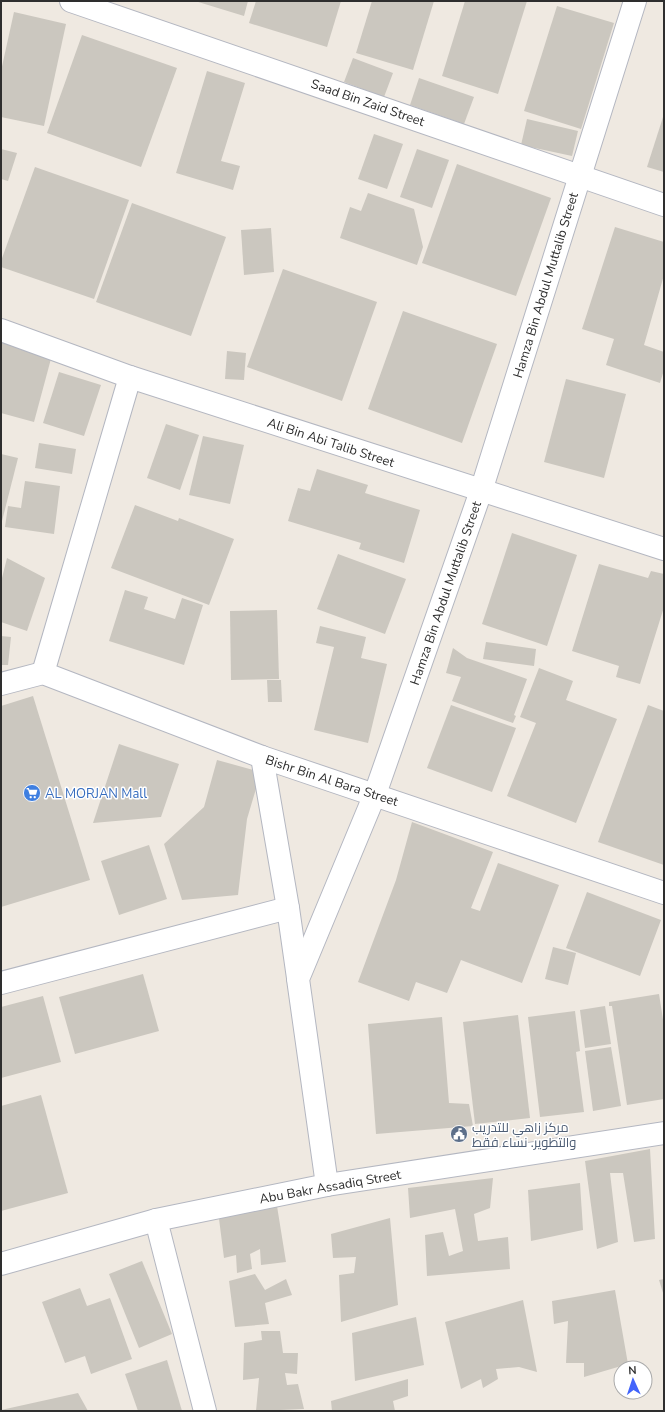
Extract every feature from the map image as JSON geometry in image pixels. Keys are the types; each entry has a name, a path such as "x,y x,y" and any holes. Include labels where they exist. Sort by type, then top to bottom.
{"street":[{"name":"Saad Bin Zaid Street","path":"72,1 664,204"},
{"name":"Hamza Bin Abdul Muttalib Street","path":"298,979 375,794 481,491 579,175 635,1"},
{"name":"Ali Bin Abi Talib Street","path":"1,330 130,377 664,549"},
{"path":"1,684 43,673 130,377"},
{"name":"Bishr Bin Al Bara Street","path":"43,673 262,757 664,893"},
{"path":"262,757 288,908 327,1185"},
{"path":"1,983 288,908"},
{"name":"Abu Bakr Assadiq Street","path":"1,1264 156,1220 327,1185 664,1133"},
{"path":"156,1220 205,1411"}],"building":[{"path":"195,1 248,1 244,16"},
{"path":"256,1 341,1 327,47 249,23"},
{"path":"372,1 434,1 413,70 356,53"},
{"path":"465,1 527,1 498,94 442,76"},
{"path":"557,6 614,23 581,129 524,111"},
{"path":"14,12 66,24 44,126 1,117 1,71"},
{"path":"82,35 177,68 141,167 47,133"},
{"path":"353,58 393,73 384,97 344,82"},
{"path":"207,71 245,83 221,161 240,166 233,190 176,173"},
{"path":"419,78 474,97 464,124 410,105"},
{"path":"664,114 664,172 647,167"},
{"path":"527,119 578,131 572,156 521,145"},
{"path":"374,134 403,144 387,189 358,179"},
{"path":"1,149 17,153 8,181 1,179"},
{"path":"417,149 449,160 432,208 400,197"},
{"path":"457,164 551,198 516,296 422,263"},
{"path":"35,167 129,200 94,299 1,267 1,261"},
{"path":"368,193 414,209 423,247 417,265 340,238 350,207 361,211"},
{"path":"132,203 226,237 191,336 96,302"},
{"path":"615,227 664,242 664,275 644,345 664,352 664,370 660,383 606,365 614,339 582,329"},
{"path":"271,228 274,272 244,275 241,230"},
{"path":"283,269 377,302 342,401 247,367"},
{"path":"403,311 497,344 462,443 368,409"},
{"path":"1,341 52,355 34,422 1,413"},
{"path":"227,351 246,353 244,380 225,379"},
{"path":"59,372 101,385 84,436 43,423"},
{"path":"566,379 626,394 604,478 544,462"},
{"path":"166,424 199,435 180,490 147,478"},
{"path":"203,436 244,445 230,504 189,495"},
{"path":"39,443 76,449 72,474 35,468"},
{"path":"1,454 18,458 2,521 1,521"},
{"path":"317,469 368,485 365,493 420,510 404,563 359,549 361,543 288,521 298,488 310,491"},
{"path":"25,481 60,486 54,534 5,527 8,506 21,508"},
{"path":"135,505 178,521 179,518 234,539 209,605 111,568"},
{"path":"512,533 577,555 547,646 482,624"},
{"path":"338,554 406,579 385,634 317,609"},
{"path":"7,558 45,578 27,631 1,622 1,582"},
{"path":"599,564 648,578 651,571 664,574 664,607 640,684 616,677 619,666 572,651"},
{"path":"125,590 148,597 144,609 175,619 182,598 203,605 184,665 109,641"},
{"path":"277,610 279,679 231,680 230,611"},
{"path":"320,626 366,637 361,658 387,664 368,743 314,730 334,647 316,643"},
{"path":"1,636 11,637 8,665 1,665"},
{"path":"486,642 536,649 534,666 483,659"},
{"path":"453,648 467,658 527,679 514,715 516,716 513,723 452,701 461,677 446,673"},
{"path":"539,668 573,681 566,700 617,719 576,823 507,796 536,723 520,717"},
{"path":"267,680 281,680 282,702 268,702"},
{"name":"AL MORJAN Mall","path":"33,696 90,880 1,907 1,706"},
{"path":"451,705 516,728 492,792 427,768"},
{"path":"648,705 664,711 664,865 598,842"},
{"path":"119,744 179,764 161,817 93,823"},
{"path":"217,760 261,772 247,819 238,895 182,900 164,844 204,807"},
{"path":"412,822 493,852 471,908 480,911 498,863 559,885 522,983 461,960 447,993 416,982 409,1001 358,982 396,880"},
{"path":"149,845 167,899 119,915 101,861"},
{"path":"587,892 661,920 640,976 566,948"},
{"path":"553,947 576,953 568,985 545,979"},
{"path":"143,974 159,1031 75,1054 59,997"},
{"path":"659,994 664,1026 664,1099 627,1105 612,1006 609,1006 609,1002"},
{"path":"43,996 61,1062 1,1078 1,1007"},
{"path":"605,1006 611,1044 585,1048 580,1010"},
{"path":"575,1011 580,1051 576,1052 584,1112 540,1117 528,1017"},
{"path":"518,1015 530,1118 475,1124 463,1022"},
{"path":"442,1017 449,1103 469,1104 473,1126 376,1134 368,1024"},
{"path":"611,1047 621,1106 593,1111 585,1051"},
{"path":"41,1095 68,1193 1,1211 1,1106"},
{"path":"650,1149 655,1239 634,1242 623,1173 610,1173 618,1242 597,1249 585,1161"},
{"path":"493,1178 490,1208 474,1214 478,1241 508,1237 510,1269 427,1276 425,1235 443,1232 449,1256 463,1251 455,1209 410,1218 408,1188"},
{"path":"580,1183 583,1230 531,1241 528,1190"},
{"path":"277,1206 286,1262 261,1265 260,1249 250,1254 252,1269 237,1273 236,1255 224,1258 218,1211"},
{"path":"390,1218 398,1305 341,1322 339,1275 354,1273 356,1257 333,1258 331,1234"},
{"path":"142,1261 172,1334 139,1348 109,1274"},
{"path":"255,1274 265,1290 286,1279 292,1295 265,1303 269,1324 235,1327 229,1281"},
{"path":"664,1279 664,1296 659,1280"},
{"path":"80,1288 87,1306 110,1298 132,1359 91,1374 85,1356 65,1363 42,1302"},
{"path":"615,1290 627,1360 613,1360 613,1368 584,1377 584,1363 566,1363 568,1321 554,1324 552,1301"},
{"path":"523,1300 537,1372 519,1367 496,1369 498,1379 483,1388 481,1379 461,1389 445,1322"},
{"path":"416,1317 424,1365 355,1381 352,1333"},
{"path":"261,1331 280,1331 283,1353 298,1353 297,1374 285,1373 287,1385 298,1384 304,1409 256,1411 259,1378 243,1380 244,1343 262,1340"},
{"path":"167,1360 182,1411 138,1411 125,1374"},
{"path":"408,1379 408,1396 393,1401 395,1411 332,1411 331,1401"},
{"path":"78,1393 88,1411 1,1411 1,1410"}],"place":[{"name":"AL MORJAN Mall","path":"32,793"},
{"name":"مركز زاهي للتدريب والتطوير. نساء فقط","path":"459,1134"}]}
